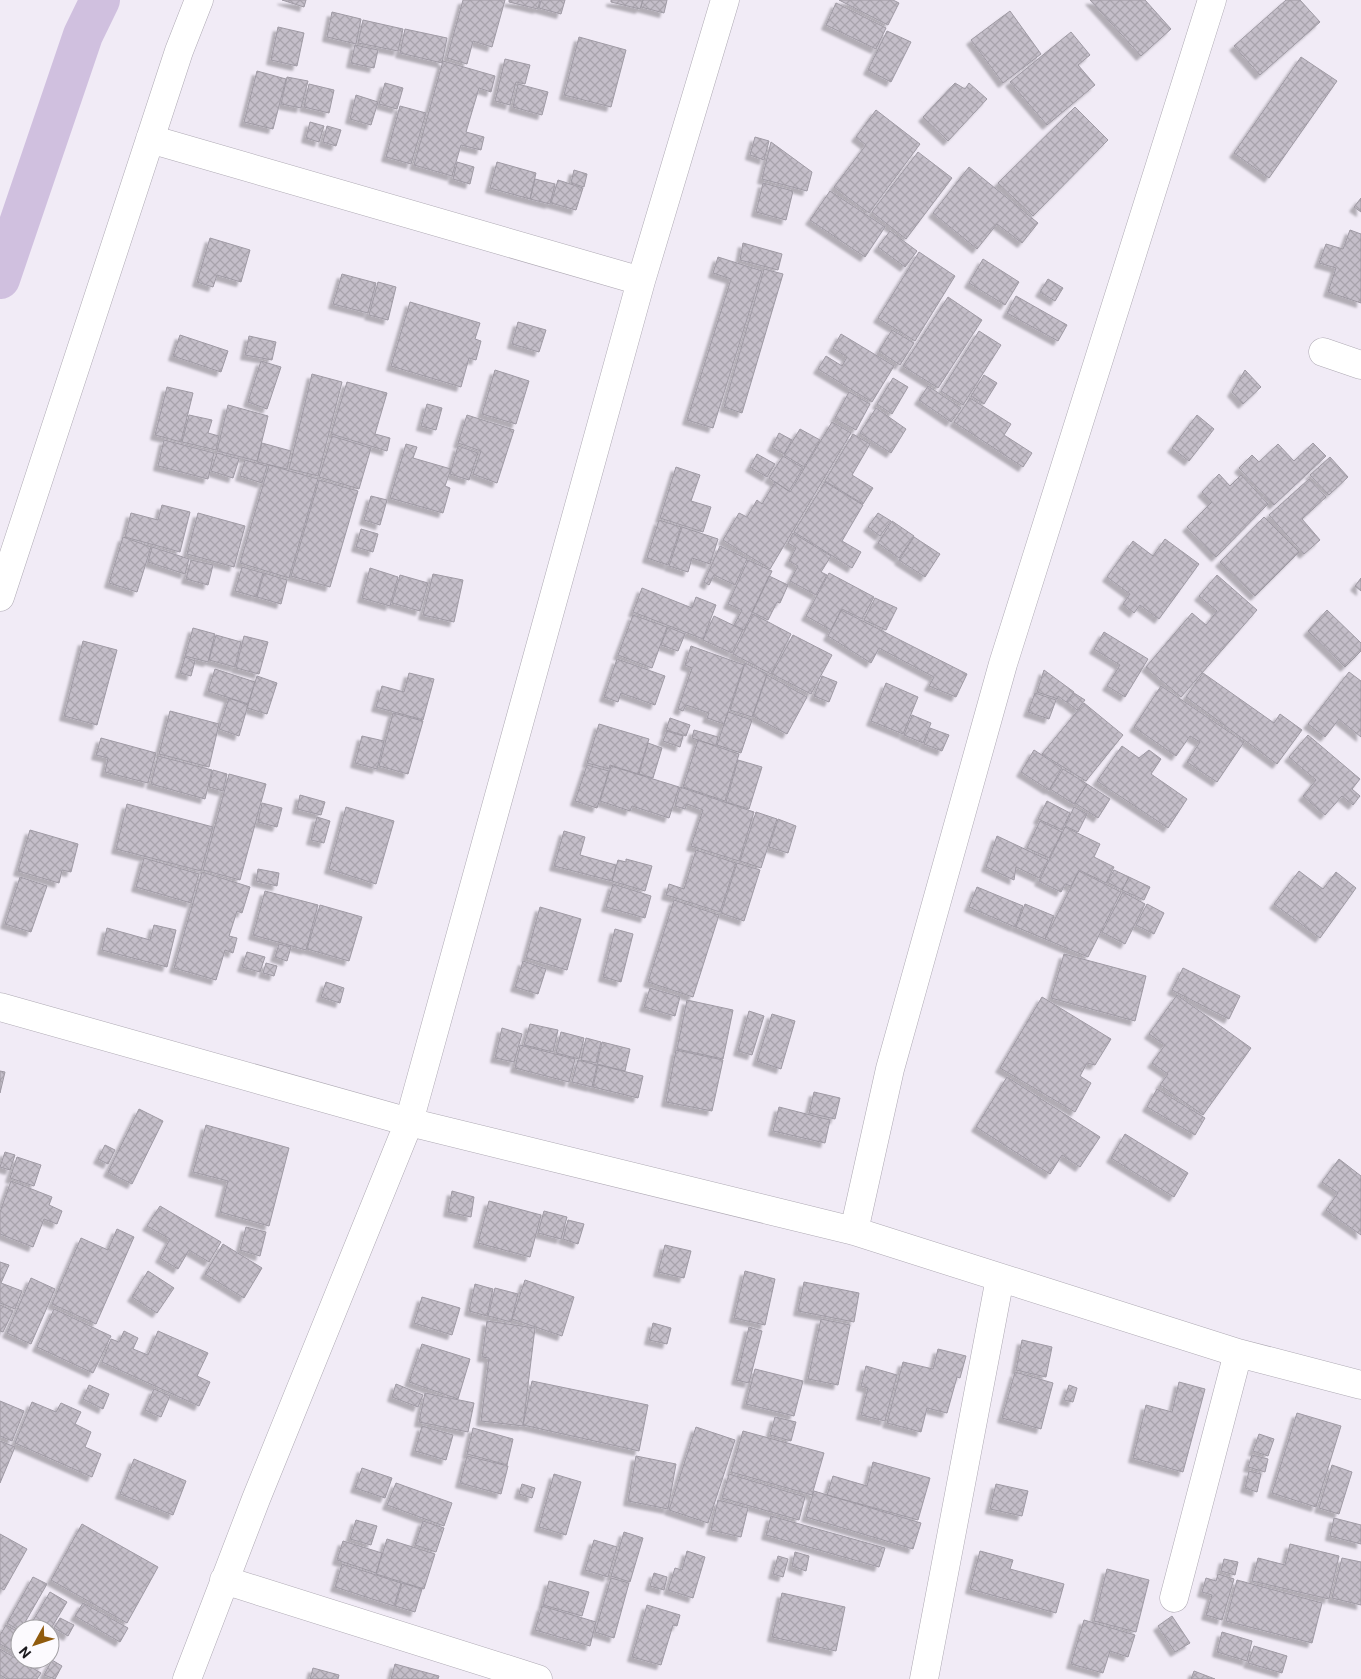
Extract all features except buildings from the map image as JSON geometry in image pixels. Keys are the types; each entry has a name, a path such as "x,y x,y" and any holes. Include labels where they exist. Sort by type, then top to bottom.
{"street":[{"path":"0,597 179,51 199,0"},
{"path":"187,1679 224,1580 409,1122 642,280 725,0"},
{"path":"854,1231 890,1068 1003,664 1212,0"},
{"path":"150,139 642,280"},
{"path":"1323,352 1361,365"},
{"path":"0,1007 409,1122 854,1231 1238,1353 1361,1385"},
{"path":"924,1679 1000,1278"},
{"path":"1174,1598 1238,1353"},
{"path":"224,1580 538,1679"}],"waterway":[{"path":"0,279 83,35 100,0"}]}
